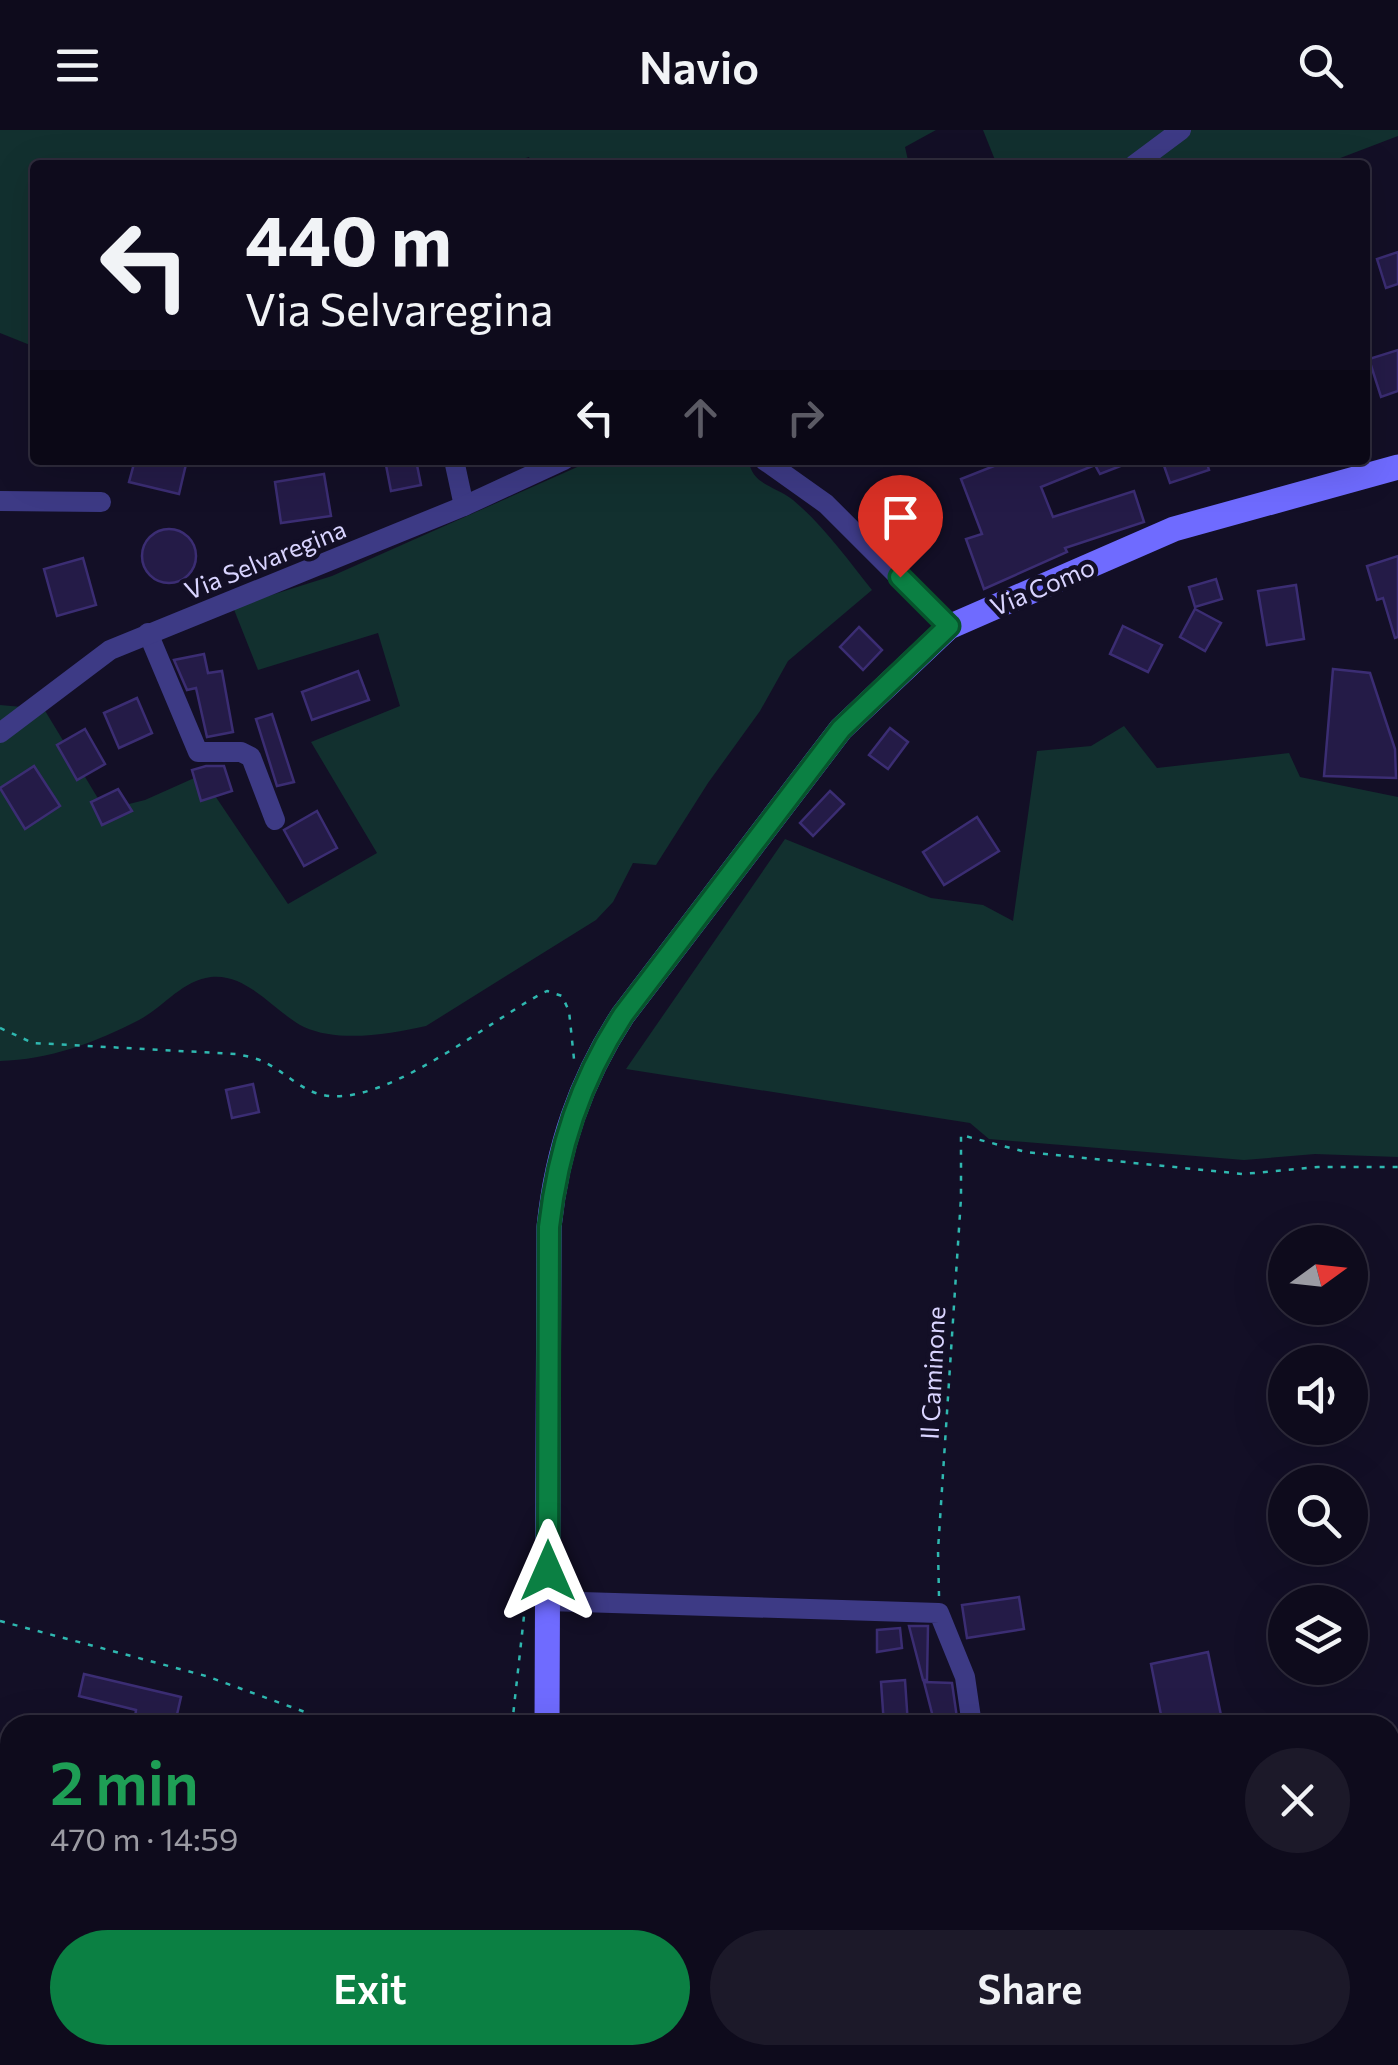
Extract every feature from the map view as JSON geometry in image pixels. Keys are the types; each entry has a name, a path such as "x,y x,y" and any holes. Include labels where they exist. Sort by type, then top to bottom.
{"main road":[{"name":"Via Como","path":"546,1715 537,1599 549,1227 554,1183 577,1101 602,1046 623,1015 841,729 949,626 1174,529 1398,468"}],"street":[{"path":"1141,160 1181,130"},
{"path":"455,465 464,506"},
{"name":"Via Selvaregina","path":"3,726 110,650 464,506 553,465"},
{"path":"771,465 826,504 949,626"},
{"path":"0,501 100,502"},
{"path":"148,632 198,752 241,752 251,757 275,820"},
{"path":"537,1599 939,1613 965,1676 971,1715"}],"path":[{"path":"0,1028 32,1043 236,1054 262,1060 318,1094 340,1095 380,1086 448,1054 519,1004 546,990 562,996 569,1011 574,1063"},
{"name":"Il Caminone","path":"939,1613 938,1550 960,1214 961,1136 1026,1152 1243,1174 1398,1167"},
{"path":"514,1715 537,1599"},
{"path":"0,1622 206,1676 313,1715"}],"green space":[{"path":"0,130 936,130 905,147 908,160 30,160 30,345 0,333"},
{"path":"983,130 1398,130 1398,136 1335,160 995,160"},
{"path":"582,465 750,465 754,475 804,510 872,590 788,661 760,711 656,865 633,863 613,902 596,920 426,1026 365,1036 318,1032 293,1020 249,987 224,977 211,977 182,989 148,1015 106,1036 54,1053 0,1061 0,705 44,709 105,810 145,800 201,775 288,904 377,853 311,742 400,706 378,633 258,670 233,607 332,576"},
{"path":"1124,726 1157,768 1289,753 1300,777 1398,797 1398,1157 1315,1154 1244,1160 989,1139 970,1123 626,1069 785,839 931,898 983,905 1013,921 1037,751 1091,746"}],"building":[{"path":"1398,252 1398,284 1386,288 1377,259"},
{"path":"1398,350 1398,391 1381,397 1370,359"},
{"path":"134,465 186,465 179,494 129,482"},
{"path":"386,465 417,465 421,485 391,491"},
{"path":"996,465 1095,465 1041,487 1053,517 1134,491 1144,522 1065,548 1067,552 984,589 966,539 982,534 961,479"},
{"path":"1095,465 1123,465 1100,474"},
{"path":"1164,465 1208,465 1209,470 1170,483"},
{"path":"324,474 331,516 281,523 275,482"},
{"path":"169,529 188,537 196,556 188,575 169,583 150,575 142,556 150,537"},
{"path":"1398,556 1395,638 1383,598 1377,600 1367,566"},
{"path":"83,558 96,605 57,616 44,569"},
{"path":"1216,579 1222,599 1195,607 1189,587"},
{"path":"1296,585 1304,639 1267,645 1258,591"},
{"path":"1195,609 1221,623 1205,651 1180,637"},
{"path":"1123,626 1162,645 1148,672 1110,654"},
{"path":"859,627 882,650 863,670 840,647"},
{"path":"204,654 208,673 222,671 233,732 207,737 196,688 187,690 174,660"},
{"path":"1333,669 1370,673 1395,749 1396,778 1324,776"},
{"path":"358,671 369,700 312,720 302,692"},
{"path":"137,698 152,733 119,748 104,713"},
{"path":"272,714 294,782 277,786 256,719"},
{"path":"890,728 908,742 888,769 869,755"},
{"path":"85,729 105,764 77,780 57,745"},
{"path":"34,766 60,806 25,829 0,788"},
{"path":"224,766 232,791 201,801 192,770"},
{"path":"118,789 132,811 102,825 91,802"},
{"path":"830,791 844,804 813,836 800,823"},
{"path":"317,811 337,848 304,866 284,830"},
{"path":"977,817 999,851 944,885 923,852"},
{"path":"253,1084 259,1112 232,1118 226,1090"},
{"path":"1019,1597 1024,1629 967,1638 962,1605"},
{"path":"909,1626 928,1626 927,1680 923,1680"},
{"path":"900,1628 902,1648 877,1652 877,1630"},
{"path":"1208,1652 1221,1715 1161,1715 1151,1664"},
{"path":"84,1674 181,1697 177,1715 135,1715 136,1710 79,1696"},
{"path":"905,1680 907,1715 883,1715 881,1682"},
{"path":"924,1682 952,1683 957,1715 932,1715"}],"route":[{"path":"548,1571 549,1227 563,1141 577,1101 602,1046 623,1015 841,729 949,626 900,577"}]}
